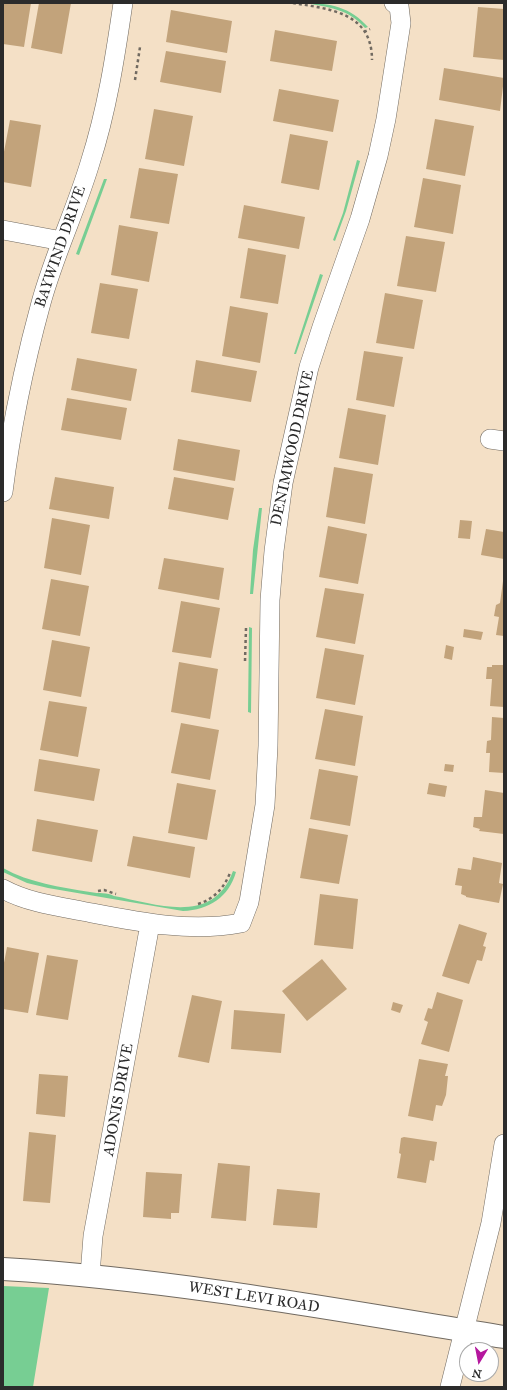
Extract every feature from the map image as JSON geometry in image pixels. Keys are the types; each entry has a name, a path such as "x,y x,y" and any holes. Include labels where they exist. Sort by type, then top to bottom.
{"street":[{"name":"BAYWIND DRIVE","path":"3,492 14,415 42,301 90,164 105,111 123,3"},
{"name":"DENIMWOOD DRIVE","path":"150,924 217,927 241,923 249,902 264,805 268,746 270,600 274,551 286,469 309,367 360,220 378,156 386,119 401,23 397,5"},
{"path":"3,230 62,241"},
{"path":"3,889 37,902 150,924"},
{"name":"ADONIS DRIVE","path":"90,1275 93,1236 150,924"},
{"path":"450,1387 491,1224 504,1144"},
{"name":"WEST LEVI ROAD","path":"3,1269 90,1275 172,1285 504,1337"}],"path":[{"path":"364,32 370,29"}],"green space":[{"path":"305,3 331,5 347,11 361,20 368,27 365,28 352,17 338,10"},
{"path":"357,160 360,161 346,211 335,241 333,240 343,213"},
{"path":"104,179 107,179 79,255 76,254"},
{"path":"320,274 323,275 296,354 294,354"},
{"path":"259,508 262,508 253,594 250,594 253,550"},
{"path":"249,627 252,628 251,713 248,712"},
{"path":"3,868 34,881 56,886 93,893 109,894 165,906 182,907 198,905 212,899 224,888 233,871 236,872 233,881 223,895 217,900 201,908 183,911 48,888 27,883 3,872"},
{"path":"3,1286 49,1288 33,1387 3,1387"}],"building":[{"path":"3,3 31,3 24,47 3,44"},
{"path":"39,3 71,3 62,54 31,48"},
{"path":"478,7 504,9 504,60 473,57"},
{"path":"171,10 232,21 227,53 166,42"},
{"path":"275,30 337,41 332,71 270,61"},
{"path":"166,51 226,61 221,93 160,82"},
{"path":"444,68 504,78 500,111 439,100"},
{"path":"279,89 339,100 333,132 273,121"},
{"path":"154,109 193,116 184,166 145,159"},
{"path":"435,119 474,126 465,176 426,169"},
{"path":"10,120 41,125 31,187 3,182 3,157"},
{"path":"290,134 328,141 319,190 281,183"},
{"path":"139,168 178,174 169,224 130,218"},
{"path":"423,178 461,185 453,234 414,227"},
{"path":"244,205 305,217 299,249 238,238"},
{"path":"119,225 158,232 149,282 111,275"},
{"path":"406,236 445,242 436,292 397,286"},
{"path":"248,248 286,255 278,304 240,298"},
{"path":"100,283 138,289 129,339 91,333"},
{"path":"385,293 423,300 414,349 376,343"},
{"path":"230,306 268,313 260,363 222,356"},
{"path":"364,351 403,357 394,407 356,400"},
{"path":"77,358 137,369 131,401 71,390"},
{"path":"196,360 257,371 251,402 191,392"},
{"path":"67,398 127,408 121,440 61,430"},
{"path":"348,408 386,415 378,465 339,458"},
{"path":"178,439 240,450 235,481 173,470"},
{"path":"334,467 373,474 365,524 326,517"},
{"path":"55,477 114,487 109,519 49,509"},
{"path":"174,477 234,488 228,520 168,509"},
{"path":"52,518 90,525 81,575 44,568"},
{"path":"460,520 472,521 470,539 458,538"},
{"path":"328,526 367,534 358,584 319,577"},
{"path":"486,529 504,532 504,559 481,555"},
{"path":"164,558 224,568 219,600 158,589"},
{"path":"51,579 89,586 80,636 42,629"},
{"path":"503,581 504,636 496,635 499,617 494,616 496,605 500,603"},
{"path":"325,588 364,594 355,644 316,637"},
{"path":"181,601 220,608 211,658 172,652"},
{"path":"464,629 483,632 481,640 463,637"},
{"path":"52,640 90,647 81,697 43,690"},
{"path":"446,645 454,647 452,660 444,658"},
{"path":"325,648 364,655 355,705 316,698"},
{"path":"179,662 218,669 210,719 171,712"},
{"path":"492,665 504,665 504,707 490,706 492,679 486,679 487,667 492,667"},
{"path":"49,701 87,707 78,757 40,750"},
{"path":"325,709 363,716 355,766 315,759"},
{"path":"492,717 504,718 504,773 489,772 490,753 486,753 487,741 491,740"},
{"path":"181,723 219,730 210,780 171,773"},
{"path":"39,759 100,769 94,801 34,791"},
{"path":"445,764 454,765 453,772 444,771"},
{"path":"319,769 358,776 350,826 310,819"},
{"path":"177,783 216,790 207,840 168,833"},
{"path":"429,783 447,786 445,797 427,794"},
{"path":"485,790 504,793 504,834 479,831 480,829 473,827 474,817 482,817"},
{"path":"37,819 98,830 92,862 32,851"},
{"path":"309,828 348,835 339,884 300,878"},
{"path":"133,836 195,847 190,878 127,866"},
{"path":"473,857 502,863 499,883 503,884 499,903 466,897 461,894 462,886 455,885 458,868 471,870"},
{"path":"320,894 358,899 353,949 314,945"},
{"path":"459,924 487,933 483,946 486,947 482,961 477,960 469,984 442,976"},
{"path":"7,947 39,953 28,1013 3,1009 3,968"},
{"path":"47,955 78,960 68,1020 36,1015"},
{"path":"322,959 347,989 307,1021 282,991"},
{"path":"437,992 463,1000 449,1052 421,1044 428,1022 424,1020 428,1008 432,1009"},
{"path":"192,995 222,1001 209,1063 178,1057"},
{"path":"393,1002 403,1005 400,1013 391,1010"},
{"path":"234,1010 285,1014 281,1053 231,1049"},
{"path":"419,1059 448,1064 445,1076 448,1076 446,1095 442,1106 436,1105 433,1121 408,1116"},
{"path":"39,1074 68,1076 65,1117 36,1114"},
{"path":"29,1132 56,1135 50,1203 23,1201"},
{"path":"404,1137 437,1142 434,1161 430,1160 426,1183 397,1178 401,1154 399,1153 401,1138"},
{"path":"218,1163 250,1166 246,1221 211,1218"},
{"path":"146,1172 182,1174 179,1213 171,1213 171,1219 143,1217"},
{"path":"277,1189 320,1193 317,1228 273,1225"}]}
